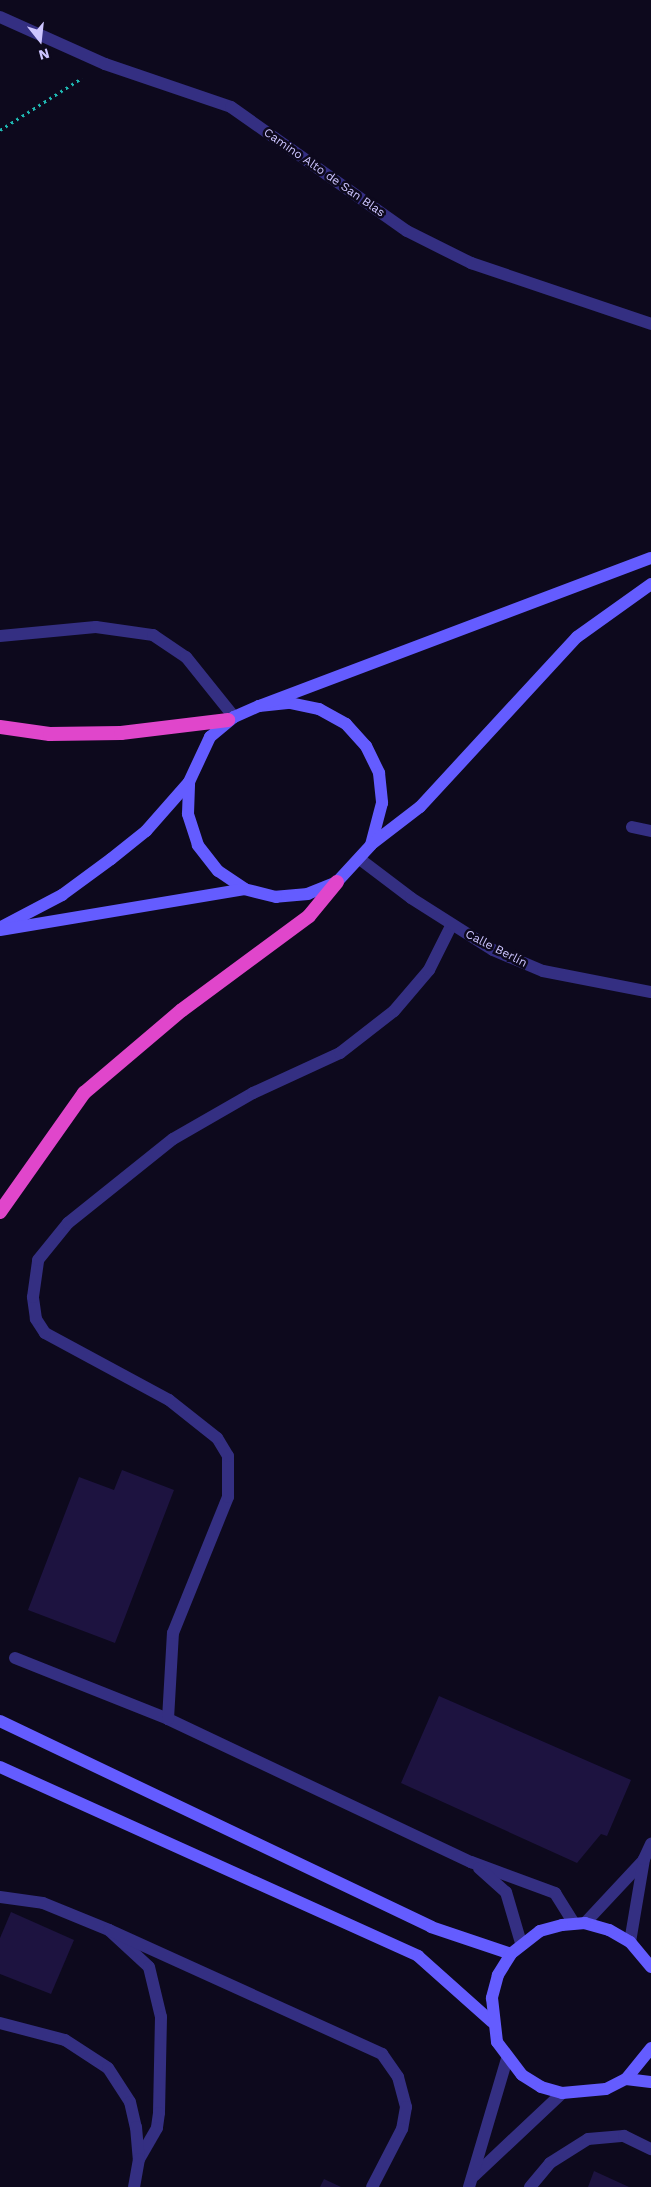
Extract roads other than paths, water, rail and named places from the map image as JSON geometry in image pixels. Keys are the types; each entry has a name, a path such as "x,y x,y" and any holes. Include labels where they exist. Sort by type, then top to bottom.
{"highway":[{"path":"0,728 50,734 121,733 231,718"},
{"path":"0,1212 84,1093 182,1010 309,916 338,882"}],"main road":[{"path":"259,706 290,703 320,709 346,724 366,746 379,773 382,804 371,845 362,860 338,882 308,894 276,897 245,889 218,871 198,845 188,814 188,782 196,758 231,718 259,706 651,558"},
{"path":"371,845 420,807 577,637 651,584"},
{"path":"0,929 62,895 111,859 146,831 188,782"},
{"path":"0,929 245,889"},
{"path":"0,1721 431,1927 511,1954"},
{"path":"0,1767 418,1956 492,2022 507,2059 541,2087 562,2093 606,2089 626,2078 651,2048"},
{"path":"492,2022 498,1975 511,1954 521,1944 540,1931 579,1924 630,1942 649,1961"},
{"path":"626,2078 651,2082"}],"street":[{"name":"Camino Alto de San Blas","path":"0,17 105,64 231,107 407,230 471,263 651,324"},
{"path":"0,636 96,628 153,635 186,658 231,718"},
{"path":"632,827 651,831"},
{"name":"Calle Berlín","path":"362,860 451,926 493,950 543,972 651,992"},
{"path":"168,1719 173,1633 228,1497 228,1456 217,1438 169,1400 45,1333 36,1319 33,1297 38,1260 68,1223 172,1139 254,1093 340,1053 394,1012 428,970 451,926"},
{"path":"15,1658 168,1719 471,1862 555,1893 579,1924 644,1859"},
{"path":"630,1942 644,1859 651,1844"},
{"path":"471,1862 506,1892 521,1944"},
{"path":"0,1897 43,1902 382,2054 400,2082 406,2113 372,2187"},
{"path":"109,1930 149,1967 159,1997 157,2128 139,2160 134,2187"},
{"path":"0,2023 65,2040 108,2068 130,2102 139,2160"},
{"path":"472,2181 507,2059"},
{"path":"472,2181 562,2093"},
{"path":"530,2187 550,2163 588,2140 624,2136 651,2149"}]}
